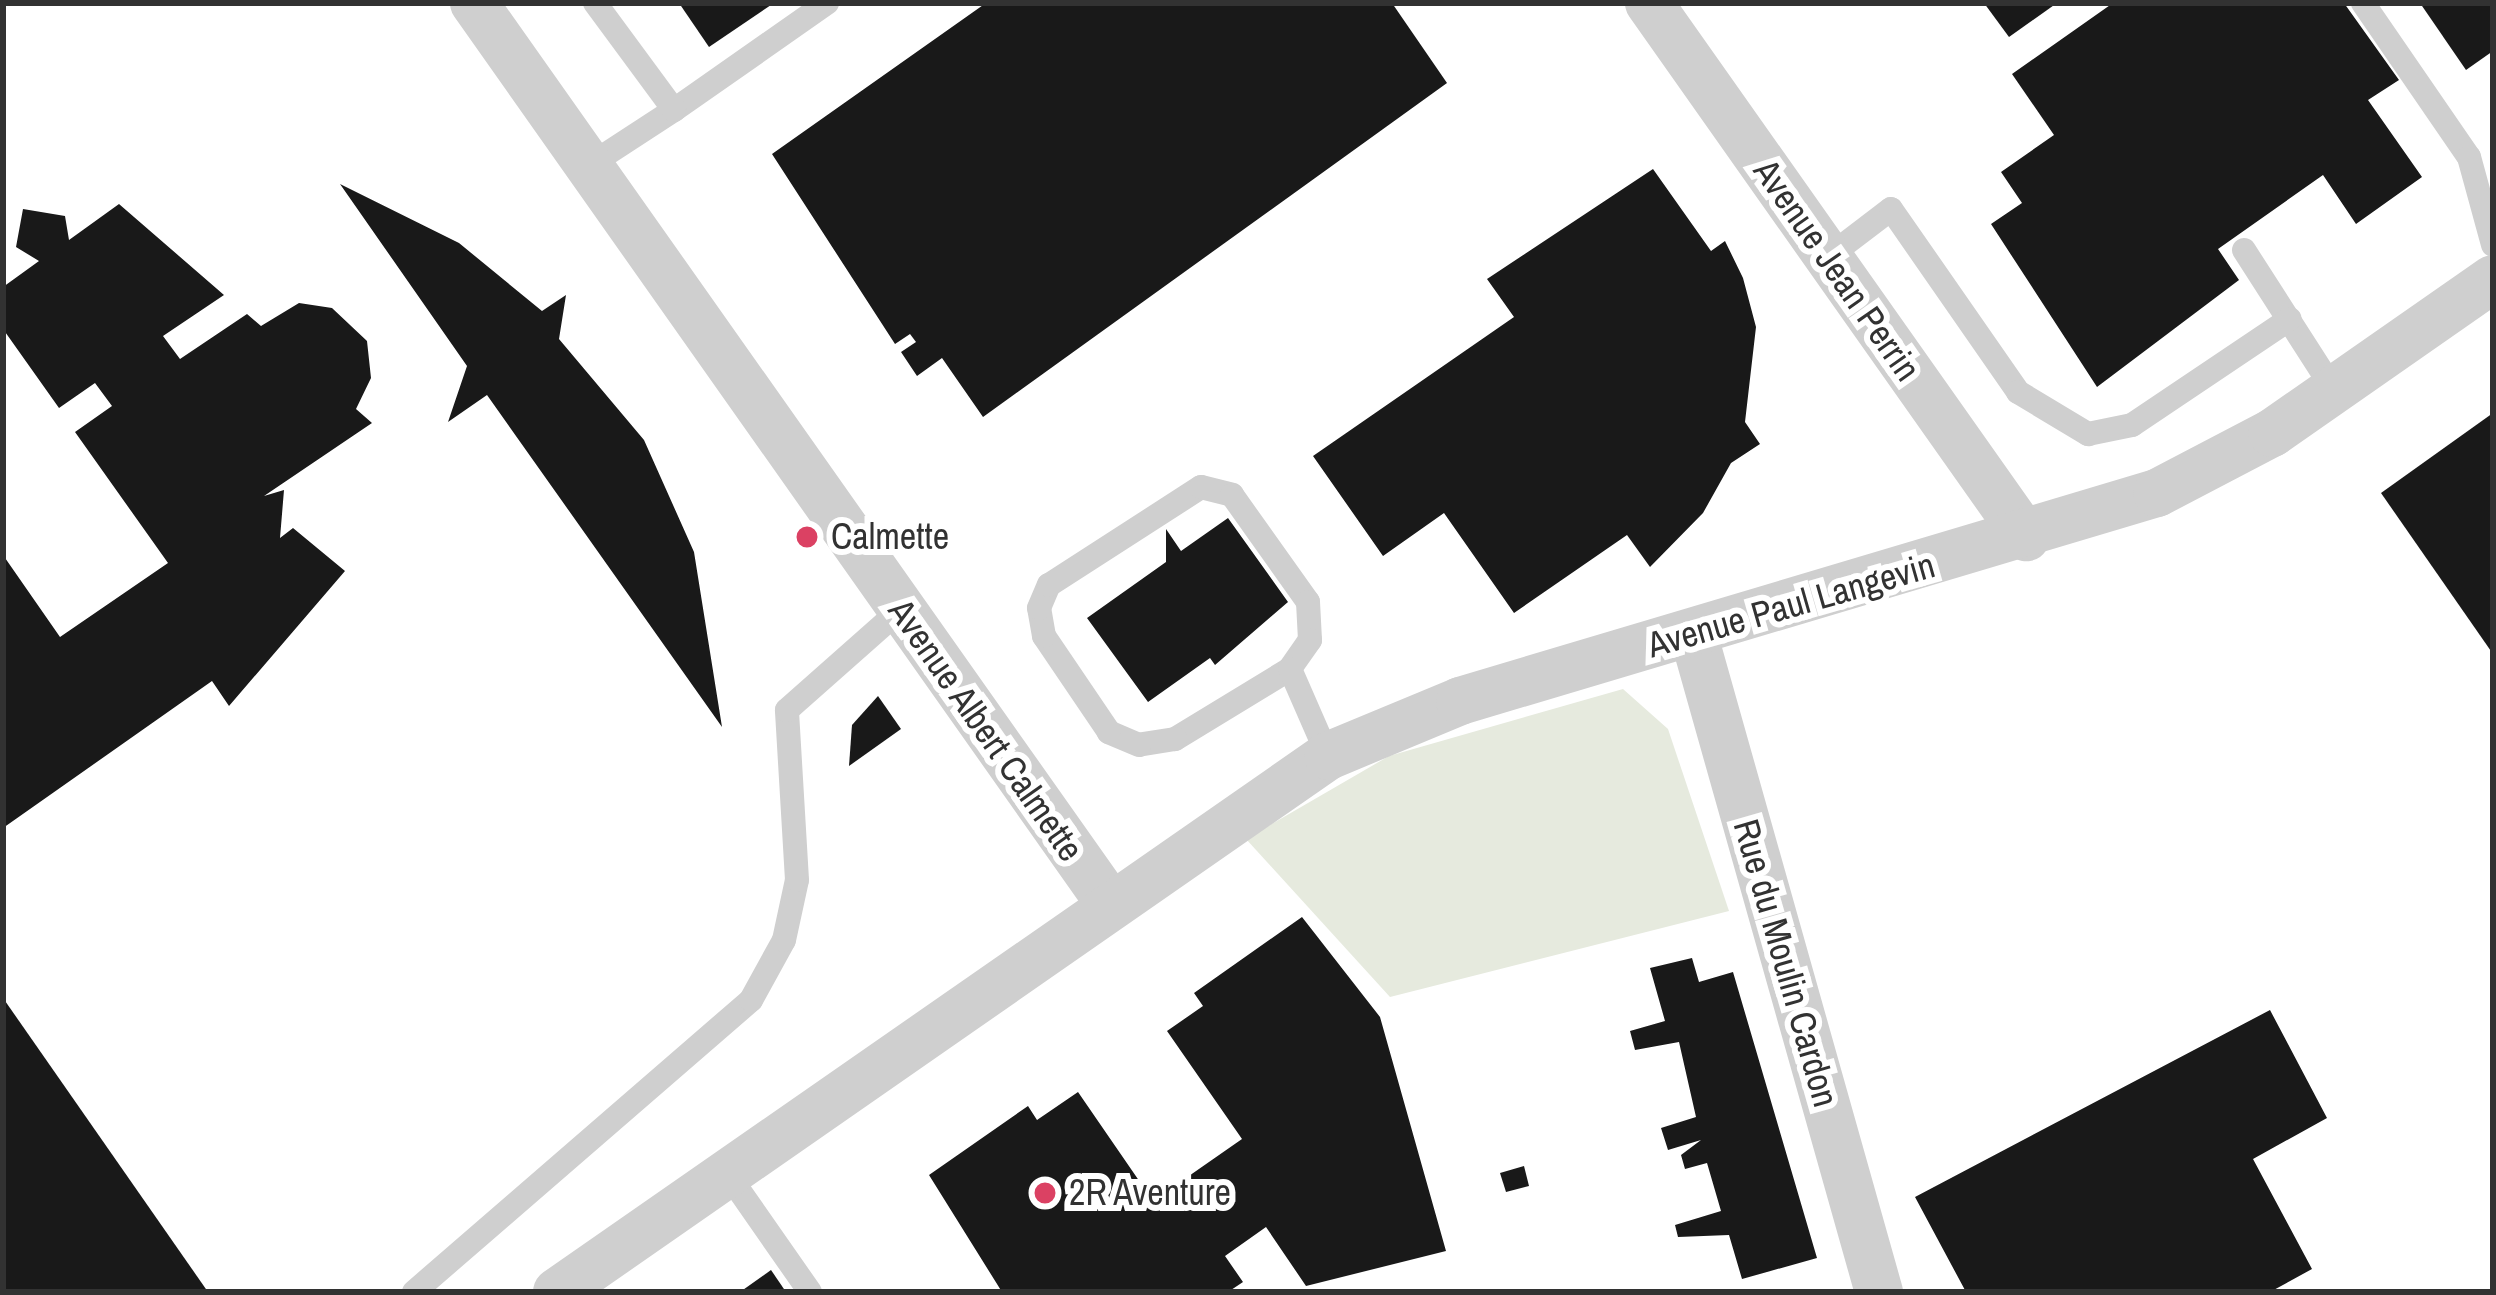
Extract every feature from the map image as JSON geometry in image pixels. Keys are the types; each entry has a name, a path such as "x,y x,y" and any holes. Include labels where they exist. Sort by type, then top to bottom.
{"street":[{"name":"Avenue Albert Calmette","path":"474,3 1110,904"},
{"name":"Avenue Jean Perrin","path":"1649,3 2026,537"},
{"name":"Avenue Paul Langevin","path":"1110,904 1328,756 1460,701 2026,537 2198,474 2334,390 2480,288"},
{"name":"Rue du Moulin Cardon","path":"1693,633 1879,1292"},
{"path":"557,1292 1110,904"}],"lane":[{"path":"596,3 674,110"},
{"path":"588,166 826,3"},
{"path":"2363,3 2469,157 2493,244"},
{"path":"1828,257 1892,208 2018,392 2088,434 2132,424 2290,319"},
{"path":"2244,250 2334,390"},
{"path":"1202,487 1232,495 1308,602 1310,640 1290,669 1175,739 1138,745 1109,732 1044,636 1039,608 1049,586 1202,487"},
{"path":"414,1292 751,1000 784,940 797,880 787,710 901,609"},
{"path":"1290,669 1328,756"},
{"path":"727,1173 811,1292"}],"shaded area":[{"path":"1623,689 1668,729 1729,911 1390,997 1246,839 1389,756"}],"building":[{"path":"679,3 774,3 709,47"},
{"path":"986,3 1392,3 1447,83 983,417 942,358 917,376 901,352 916,342 910,334 895,344 772,154"},
{"path":"1984,3 2057,3 2009,37"},
{"path":"2113,3 2344,3 2399,80 2368,100 2422,177 2356,224 2323,175 2218,249 2239,280 2097,387 1991,224 2022,203 2001,172 2054,135 2012,74"},
{"path":"2420,3 2493,3 2493,51 2466,70"},
{"path":"1653,169 1711,251 1725,241 1743,278 1756,327 1745,422 1760,444 1731,463 1703,513 1650,567 1627,535 1514,613 1444,513 1383,556 1313,456 1514,317 1487,279"},
{"path":"340,184 459,243 542,311 566,295 559,339 644,440 694,552 722,727 487,395 448,422 467,366"},
{"path":"119,204 224,295 163,336 180,359 247,314 261,326 299,303 332,308 367,341 371,378 356,409 372,423 264,496 284,490 280,538 293,528 345,571 229,706 212,681 3,828 3,555 60,637 168,563 75,432 112,406 95,383 59,408 3,329 3,287 39,261 16,247 23,209 65,216 69,240"},
{"path":"2493,413 2493,654 2381,493"},
{"path":"1228,518 1288,602 1215,665 1210,658 1148,702 1087,618 1166,562 1166,529 1181,551"},
{"path":"878,696 901,729 849,766 852,725"},
{"path":"1302,917 1380,1017 1446,1251 1306,1286 1266,1227 1225,1256 1243,1282 1228,1292 1002,1292 929,1175 1028,1106 1037,1120 1078,1092 1153,1201 1242,1139 1167,1031 1203,1006 1194,993"},
{"path":"1692,958 1699,982 1733,972 1817,1258 1742,1279 1729,1235 1678,1237 1675,1225 1721,1211 1707,1163 1685,1169 1681,1155 1701,1140 1668,1150 1661,1128 1696,1117 1679,1042 1635,1050 1630,1031 1665,1021 1650,968"},
{"path":"3,998 208,1292 3,1292"},
{"path":"2270,1010 2327,1118 2253,1159 2312,1269 2270,1292 1966,1292 1915,1197"},
{"path":"1524,1166 1529,1186 1506,1192 1500,1173"},
{"path":"771,1270 786,1292 740,1292"}],"place":[{"name":"Calmette","path":"807,537"},
{"name":"2R Aventure","path":"1045,1193"}]}
